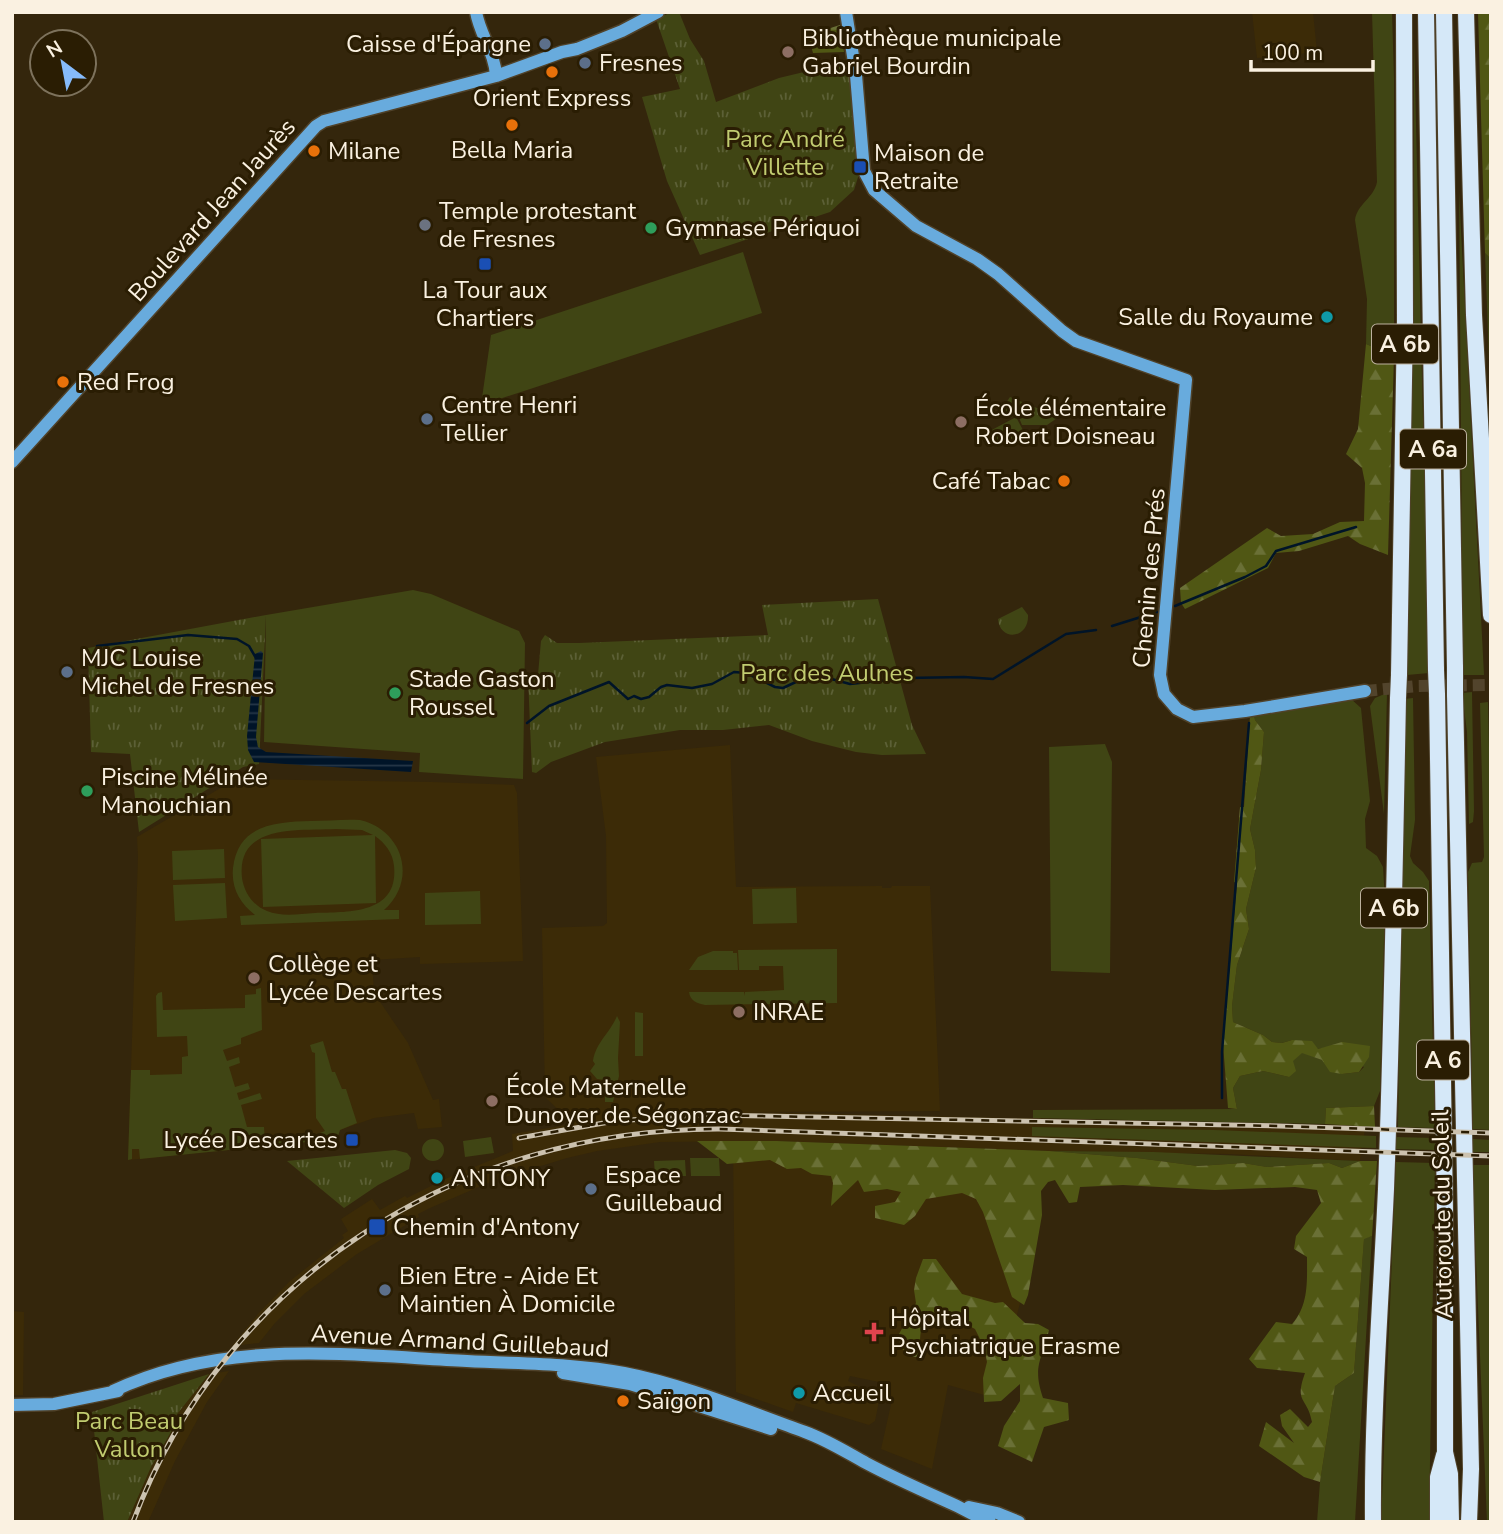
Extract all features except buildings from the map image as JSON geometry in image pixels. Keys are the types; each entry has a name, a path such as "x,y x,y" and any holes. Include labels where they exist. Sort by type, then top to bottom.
{"highway":[{"name":"A 6b","path":"1366,1522 1372,1462 1388,1117 1405,321 1404,12"},
{"name":"A 6a","path":"1426,12 1441,909"},
{"name":"A 6a","path":"1444,12 1457,821"},
{"name":"A 6b","path":"1466,12 1474,315 1491,615"},
{"name":"Autoroute du Soleil","path":"1457,821 1471,1469 1469,1522"},
{"name":"Autoroute du Soleil","path":"1441,909 1445,1452 1450,1474 1451,1522"},
{"path":"1438,1522 1438,1477 1445,1452"},
{"path":"1372,1462 1373,1522"},
{"path":"1471,1469 1480,1522"}],"street":[{"path":"476,12 479,26 495,60 496,76"},
{"name":"Chemin des Prés","path":"846,12 856,79 864,171 874,190 916,226 998,274 1076,341 1186,380 1160,675 1164,694 1177,709 1194,717 1365,691"},
{"name":"Boulevard Jean Jaurès","path":"12,462 316,126 324,121 496,76 562,52 578,49 654,14"},
{"name":"Avenue Armand Guillebaud","path":"113,1391 137,1380 183,1367 264,1353 581,1367 626,1373 689,1391 807,1433 864,1462"},
{"name":"Avenue Armand Guillebaud","path":"12,1405 54,1404 225,1365 265,1360 306,1359 504,1369 563,1373 638,1386 864,1462"},
{"path":"864,1462 924,1493 990,1522"},
{"path":"958,1507 997,1513 1019,1522"}],"shaded area":[{"path":"1252,12 1313,12 1317,52 1257,58"},
{"name":"INRAE","path":"730,745 736,887 930,886 940,1111 746,1112 1365,1126 1364,1136 1376,1136 1376,1148 1361,1148 1360,1161 1228,1154 1049,1151 776,1141 660,1142 597,1151 495,1180 418,1214 419,1217 357,1254 304,1294 259,1343 232,1346 290,1281 344,1238 342,1235 348,1231 341,1219 372,1199 380,1210 405,1196 407,1198 513,1151 512,1134 573,1124 545,1097 542,928 603,926 607,923 606,836 596,757"},
{"name":"Collège et Lycée Descartes","path":"236,779 514,785 517,793 523,961 420,964 420,957 372,960 374,993 408,1043 433,1100 439,1099 442,1127 418,1129 414,1113 374,1118 340,1130 337,1139 128,1160 137,837"},
{"name":"Hôpital Psychiatrique Erasme","path":"733,1147 1034,1157 1024,1288 995,1398 948,1385 932,1469 881,1449 892,1400 885,1398 877,1388 879,1382 850,1376 848,1381 872,1393 879,1401 875,1421 869,1425 796,1403 793,1412 736,1392"},
{"path":"12,1311 24,1312 23,1395 12,1395"},
{"path":"229,1371 207,1402 175,1461 148,1522 127,1522 151,1467 171,1432 174,1418 209,1374"}],"green space":[{"name":"Parc André Villette","path":"679,12 690,39 704,61 716,102 779,78 850,61 859,174 854,190 830,212 700,255 667,181 642,97 680,89 656,19"},
{"path":"1372,12 1392,12 1394,356 1366,344 1367,299 1355,220 1356,214 1373,192 1377,182"},
{"path":"1478,12 1491,12 1491,259 1485,253"},
{"path":"840,25 844,52 813,53 808,35"},
{"path":"1414,39 1429,673 1407,675 1414,231"},
{"path":"1459,191 1484,675 1463,675"},
{"path":"743,252 762,313 481,405 491,335"},
{"path":"1485,253 1491,259 1491,414"},
{"path":"1366,344 1394,356 1388,555 1348,536 1299,551 1276,553 1268,568 1185,609 1181,603 1180,588 1267,528 1281,536 1313,534 1340,522 1364,521 1365,483 1362,468 1346,454 1358,429"},
{"path":"1010,397 1037,408 1051,403 1063,414 1047,425 1022,425 1018,415 1010,418 1002,409"},
{"path":"1016,417 1024,432 996,447 988,432"},
{"name":"Stade Gaston Roussel","path":"413,590 431,594 519,631 525,643 523,779 419,772 420,753 264,742 266,615"},
{"name":"Parc des Aulnes","path":"878,599 912,725 926,754 882,755 856,752 812,741 769,725 723,730 680,730 605,742 551,762 536,773 532,772 528,677 538,675 541,641 545,635 557,643 579,643 768,635 762,605"},
{"path":"1022,607 1028,615 1024,629 1014,635 1004,631 998,619"},
{"path":"266,615 259,764 243,767 139,832 130,754 91,752 88,648"},
{"path":"1472,692 1474,811 1473,822 1469,824 1467,732 1462,693"},
{"path":"1387,693 1384,814 1370,706 1375,698"},
{"path":"1413,698 1415,820 1410,856 1429,881 1435,1128 1398,1127 1404,699"},
{"path":"1351,699 1361,708 1370,801 1365,819 1366,848 1377,856 1383,867 1385,900 1380,1091 1374,1106 1326,1108 1325,1124 1033,1118 1033,1110 1237,1109 1233,1088 1240,1076 1263,1071 1289,1077 1292,1061 1302,1052 1322,1060 1342,1074 1359,1072 1364,1067 1329,1047 1318,1049 1292,1040 1272,1042 1263,1035 1233,1022 1232,1006 1237,965 1249,929 1246,909 1256,868 1250,829 1261,770 1264,732 1254,715"},
{"path":"1488,702 1491,1130 1473,1129 1468,872 1472,863 1482,862 1484,857 1480,703"},
{"path":"1254,715 1264,732 1261,770 1250,829 1256,868 1246,909 1249,929 1237,965 1232,1006 1233,1022 1263,1035 1272,1042 1312,1041 1318,1049 1342,1042 1370,1046 1369,1057 1359,1072 1330,1072 1322,1060 1302,1053 1293,1061 1296,1071 1289,1077 1263,1071 1240,1076 1233,1088 1237,1109 1228,1108 1223,1044 1237,883 1234,882 1240,807 1244,807 1250,716"},
{"path":"1105,744 1112,762 1110,973 1051,971 1049,747"},
{"path":"360,820 387,834 401,858 401,885 384,910 399,910 399,919 241,925 240,916 255,915 238,894 233,882 233,868 236,853 242,842 251,834 261,828 285,823","holes":["362,830 373,835 261,839 263,907 376,903 375,836 388,849 394,866 393,882 388,894 380,902 355,911 284,915 262,909 247,893 242,878 243,860 249,847 260,839 289,831"]},
{"path":"224,849 225,878 173,880 172,851"},
{"path":"225,883 227,918 175,921 173,885"},
{"path":"796,888 797,923 753,924 752,889"},
{"path":"480,891 481,924 425,925 425,893"},
{"path":"837,949 837,1003 705,1005 694,1001 689,992 744,992 744,996 745,992 784,990 783,966 759,966 759,970 739,970 738,950"},
{"path":"713,951 737,953 738,970 689,970 698,957"},
{"path":"261,988 262,1030 241,1038 241,1044 223,1050 227,1061 239,1057 240,1063 229,1067 235,1087 248,1083 250,1089 237,1093 239,1100 260,1093 262,1099 241,1105 247,1127 264,1127 265,1142 301,1140 325,1131 316,1118 315,1053 310,1045 323,1041 332,1072 335,1072 342,1089 346,1089 357,1123 340,1130 337,1139 140,1159 139,1149 132,1149 132,1159 128,1160 131,1070 150,1070 150,1075 182,1074 182,1057 188,1056 187,1036 157,1037 158,993 162,992 163,1010 245,1008 245,995 256,994 256,989"},
{"path":"635,1012 643,1013 643,1056 635,1056"},
{"path":"617,1016 620,1022 619,1076 613,1102 605,1102 605,1080 597,1079 590,1071 595,1064 593,1061 597,1048"},
{"path":"1374,1106 1375,1127 1325,1124 1326,1108"},
{"path":"1032,1127 1376,1136 1376,1148 1032,1136"},
{"path":"491,1137 494,1153 465,1157 463,1141"},
{"path":"1396,1137 1435,1138 1435,1150 1394,1149"},
{"path":"433,1139 441,1142 444,1150 441,1158 433,1161 425,1158 422,1150 425,1142"},
{"path":"1472,1139 1491,1140 1490,1152 1472,1152"},
{"path":"697,1141 776,1141 1049,1151 1198,1166 1243,1163 1267,1167 1329,1163 1342,1168 1360,1161 1377,1161 1372,1236 1364,1239 1354,1373 1335,1386 1320,1482 1304,1477 1259,1446 1266,1422 1294,1443 1282,1426 1280,1415 1290,1409 1308,1427 1312,1422 1301,1395 1305,1373 1257,1368 1249,1359 1276,1322 1292,1324 1302,1309 1306,1292 1307,1257 1294,1249 1296,1236 1321,1203 1317,1190 1295,1187 1215,1190 1123,1185 1080,1187 1077,1202 1069,1203 1055,1180 1048,1182 1041,1191 1042,1215 1024,1305 1012,1297 976,1199 962,1193 926,1199 915,1216 904,1225 875,1218 875,1206 895,1202 901,1192 887,1189 864,1192 858,1180 831,1206 831,1176 812,1174 801,1168 787,1169 770,1160 727,1164"},
{"path":"395,1150 407,1153 411,1158 409,1169 378,1185 344,1208 287,1161"},
{"path":"1049,1151 1154,1152 1360,1161 1342,1168 1329,1163 1267,1167 1243,1163 1198,1166"},
{"path":"690,1158 719,1158 720,1176 691,1176"},
{"path":"685,1160 686,1176 655,1176 654,1161"},
{"path":"1396,1162 1435,1163 1429,1522 1381,1522"},
{"path":"1472,1165 1490,1165 1491,1522 1487,1522"},
{"path":"1372,1236 1355,1522 1317,1522 1320,1482 1335,1386 1354,1373 1364,1238"},
{"path":"923,1259 936,1259 962,1294 995,1303 1003,1302 1025,1323 1038,1324 1049,1330 1039,1363 1040,1387 1043,1398 1068,1403 1069,1420 1044,1427 1032,1462 998,1446 1004,1426 1020,1401 1020,1384 1001,1401 984,1402 983,1378 987,1362 984,1347 975,1329 941,1311 923,1323 919,1357 911,1357 899,1346 899,1334 916,1303 914,1290"},
{"name":"Parc Beau Vallon","path":"209,1374 174,1418 171,1432 151,1467 127,1522 104,1522 92,1412"}],"water":[{"path":"261,651 263,653 256,737 258,747 266,752 413,761 411,772 254,762 248,750 247,736 255,654"}],"waterway":[{"path":"1175,606 1266,566 1276,551 1356,527"},
{"path":"1112,626 1157,612"},
{"path":"527,723 549,706 609,682 628,699 634,696 641,699 667,685 692,688 712,684 734,672 746,673 783,688 813,674 850,684 906,678 993,679 1066,634 1096,630"},
{"path":"97,646 188,635 237,639 249,646 256,658"},
{"path":"1222,1098 1222,1052 1249,723"}],"tunnel":[{"path":"1365,691 1417,686 1491,685"}],"railway":[{"path":"519,1138 615,1121 706,1115 1279,1126 1491,1133"},
{"path":"133,1522 174,1434 227,1357 291,1289 364,1233 445,1188 532,1155 624,1136 720,1129 1491,1156"}],"place":[{"name":"Caisse d'Épargne","path":"545,44"},
{"name":"Bibliothèque municipale Gabriel Bourdin","path":"788,52"},
{"name":"Fresnes","path":"585,63"},
{"name":"Orient Express","path":"552,72"},
{"name":"Bella Maria","path":"512,125"},
{"name":"Milane","path":"314,151"},
{"name":"Maison de Retraite","path":"860,167"},
{"name":"Temple protestant de Fresnes","path":"425,225"},
{"name":"Gymnase Périquoi","path":"651,228"},
{"name":"La Tour aux Chartiers","path":"485,264"},
{"name":"Salle du Royaume","path":"1327,317"},
{"name":"Red Frog","path":"63,382"},
{"name":"Centre Henri Tellier","path":"427,419"},
{"name":"École élémentaire Robert Doisneau","path":"961,422"},
{"name":"Café Tabac","path":"1064,481"},
{"name":"MJC Louise Michel de Fresnes","path":"67,672"},
{"name":"Stade Gaston Roussel","path":"395,693"},
{"name":"Piscine Mélinée Manouchian","path":"87,791"},
{"name":"Collège et Lycée Descartes","path":"254,978"},
{"name":"INRAE","path":"739,1012"},
{"name":"École Maternelle Dunoyer de Ségonzac","path":"492,1101"},
{"name":"Lycée Descartes","path":"352,1140"},
{"name":"ANTONY","path":"437,1178"},
{"name":"Espace Guillebaud","path":"591,1189"},
{"name":"Chemin d'Antony","path":"377,1227"},
{"name":"Bien Etre - Aide Et Maintien À Domicile","path":"385,1290"},
{"name":"Hôpital Psychiatrique Erasme","path":"874,1332"},
{"name":"Accueil","path":"799,1393"},
{"name":"Saïgon","path":"623,1401"}]}
